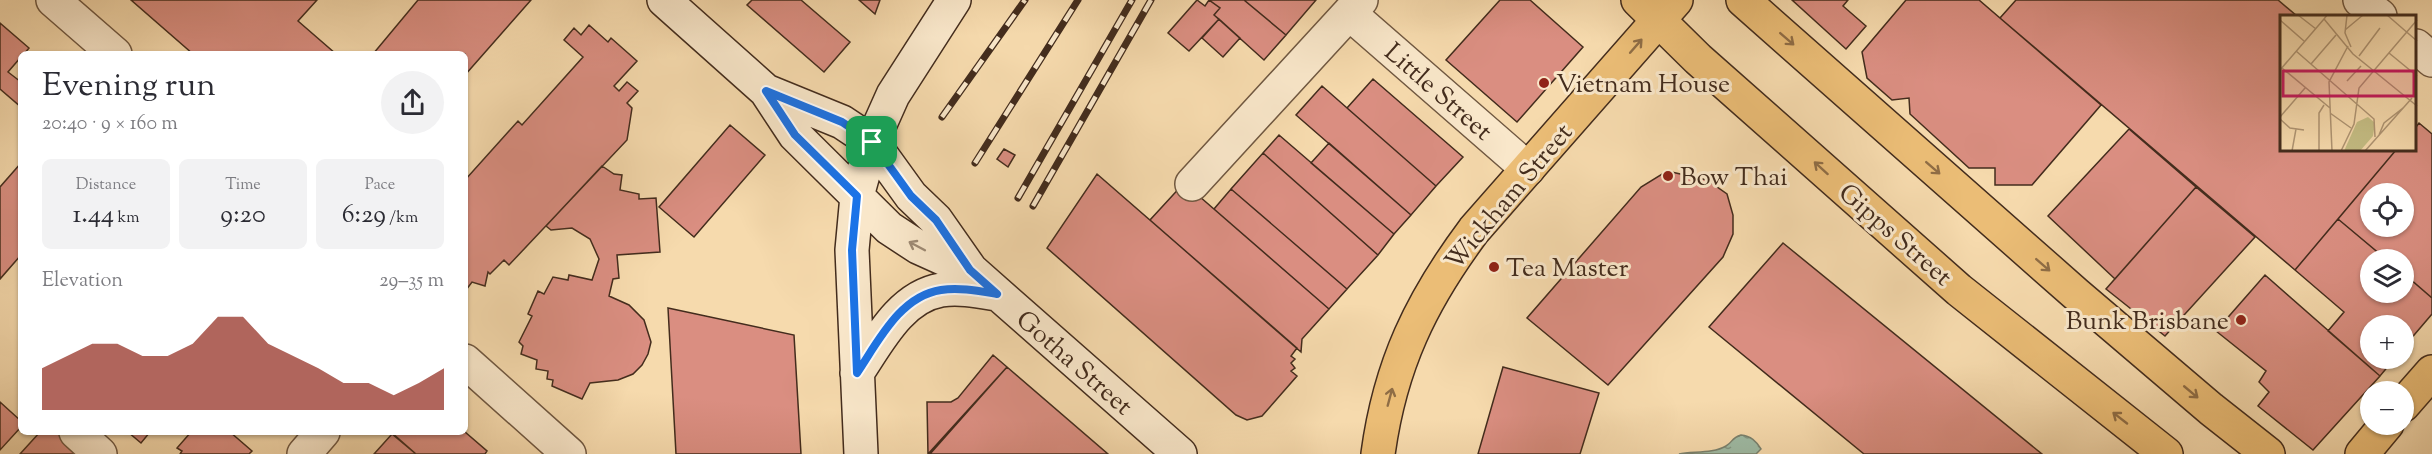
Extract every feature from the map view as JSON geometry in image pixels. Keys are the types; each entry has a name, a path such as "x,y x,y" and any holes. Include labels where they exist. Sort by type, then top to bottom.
{"main road":[{"path":"1743,0 2076,294 2211,409 2268,454"},
{"name":"Wickham Street","path":"1378,454 1389,398 1400,361 1421,310 1445,268 1474,230 1528,170 1658,6"},
{"name":"Gipps Street","path":"1658,6 1698,59 1959,290 2166,454"},
{"path":"2414,392 2432,372"},
{"path":"2362,454 2378,435"}],"street":[{"path":"53,0 112,51"},
{"name":"Gotha Street","path":"664,0 766,91 795,135 889,228 903,238 970,270"},
{"path":"861,454 852,250 857,196 872,142 893,95 954,0"},
{"path":"2360,0 2379,15"},
{"name":"Little Street","path":"1192,184 1355,6 1528,170"},
{"path":"2417,48 2432,60"},
{"name":"Gotha Street","path":"766,91 842,122 872,142 911,196 936,220 970,270 1180,454"},
{"path":"857,373 884,333 915,300 928,293 943,290 997,294"},
{"path":"468,364 569,454"},
{"path":"79,435 100,454"},
{"path":"304,454 320,435"}],"water":[{"path":"1741,435 1753,439 1761,449 1756,454 1679,454 1721,449 1735,437"}],"building":[{"path":"131,0 317,0 298,21 333,51 190,51"},
{"path":"418,0 531,0 468,72 468,51 376,51"},
{"path":"752,0 801,0 850,42 824,72 747,5"},
{"path":"859,0 880,0 875,14"},
{"path":"1197,0 1205,6 1209,0 1220,8 1214,15 1219,19 1189,51 1168,33"},
{"path":"1209,0 1244,0 1286,35 1264,60 1214,15 1220,8"},
{"path":"1244,0 1316,0 1286,35"},
{"path":"1500,0 1530,0 1583,47 1517,122 1446,60"},
{"path":"1792,0 1848,0 1843,6 1866,26 1846,49"},
{"path":"1906,0 1979,0 2101,105 2032,185 1995,185 1995,168 1969,168 1910,114 1909,98 1892,100 1867,78 1862,52"},
{"path":"2016,0 2278,0 2296,15 2280,15 2280,152 2394,152 2368,183 2360,183 2360,193 2295,270 2000,18"},
{"path":"1219,19 1240,38 1223,57 1202,38"},
{"path":"0,23 29,48 26,51 18,51 18,60 8,72 18,80 18,104 0,89"},
{"path":"589,25 608,42 611,38 637,61 614,86 619,91 627,82 638,91 627,103 632,108 627,140 509,265 504,260 490,274 488,272 485,286 472,282 468,287 468,177 518,121 522,125 583,57 564,40 574,28 581,35"},
{"path":"1373,79 1463,157 1436,186 1347,108"},
{"path":"1322,86 1436,186 1411,215 1296,115"},
{"path":"2419,123 2432,134 2432,298 2414,282 2414,249 2374,249 2338,219 2360,193 2360,237 2414,237 2414,183 2368,183 2394,152 2417,152 2417,126"},
{"path":"730,125 765,155 694,237 659,207"},
{"path":"2129,129 2196,187 2115,279 2048,216"},
{"path":"1279,135 1394,234 1378,255 1263,153"},
{"path":"1329,143 1411,215 1394,234 1311,163"},
{"path":"1004,149 1015,155 1008,167 997,159"},
{"path":"1263,153 1378,255 1347,289 1231,189"},
{"path":"18,166 18,258 0,279 0,187"},
{"path":"602,166 614,174 622,175 620,190 639,194 639,199 656,198 660,252 617,255 619,278 613,279 609,296 629,305 644,320 651,342 648,354 633,374 618,380 590,383 582,399 552,386 553,380 547,379 548,371 536,369 537,360 521,354 523,346 519,342 532,316 528,314 538,291 544,294 553,277 568,280 569,275 592,280 599,259 590,239 572,228 551,230 546,226"},
{"path":"1667,171 1707,180 1727,194 1733,215 1733,234 1723,257 1608,385 1527,318 1641,187"},
{"path":"1097,174 1297,348 1291,356 1295,359 1291,363 1295,368 1291,371 1297,376 1262,416 1247,420 1236,415 1047,248"},
{"path":"1184,183 1329,309 1302,339 1301,352 1150,220"},
{"path":"2196,187 2255,237 2165,336 2106,289"},
{"path":"1231,189 1347,289 1329,309 1214,209"},
{"path":"2338,219 2374,249 2360,249 2360,303 2414,303 2414,282 2432,298 2432,314 2414,335 2414,315 2360,315 2360,359 2328,331 2344,312 2295,270"},
{"path":"1783,243 2042,454 1864,454 1709,327"},
{"path":"2265,275 2360,358 2360,369 2372,369 2380,376 2375,381 2360,381 2360,398 2313,450 2258,406 2269,392 2259,382 2266,371 2216,331"},
{"path":"668,308 794,335 801,454 676,454"},
{"path":"993,355 1007,367 928,454 927,402 951,402 958,398"},
{"path":"1007,367 1108,454 930,454"},
{"path":"1503,367 1599,393 1580,454 1478,454"},
{"path":"2372,369 2386,369 2380,376"},
{"path":"0,402 18,418 18,430 0,450"},
{"path":"37,435 59,435 81,454 20,454"},
{"path":"132,435 148,435 141,443"},
{"path":"188,435 233,435 252,451 249,454 180,454 182,451 177,448"},
{"path":"393,435 416,454 374,454"},
{"path":"394,435 468,435 487,451 485,454 416,454"}],"railway":[{"path":"942,117 1025,0"},
{"path":"975,163 1078,0"},
{"path":"1018,198 1132,0"},
{"path":"1033,206 1151,0"}],"place":[{"name":"Vietnam House","path":"1544,83"},
{"name":"Bow Thai","path":"1668,176"},
{"name":"Tea Master","path":"1494,267"},
{"name":"Bunk Brisbane","path":"2241,320"}],"route":[{"path":"766,91 842,122 872,142 911,196 936,220 970,270 997,294 972,290 943,290 928,293 915,300 903,310 884,333 857,373 852,250 857,196 795,135 766,91"}]}
